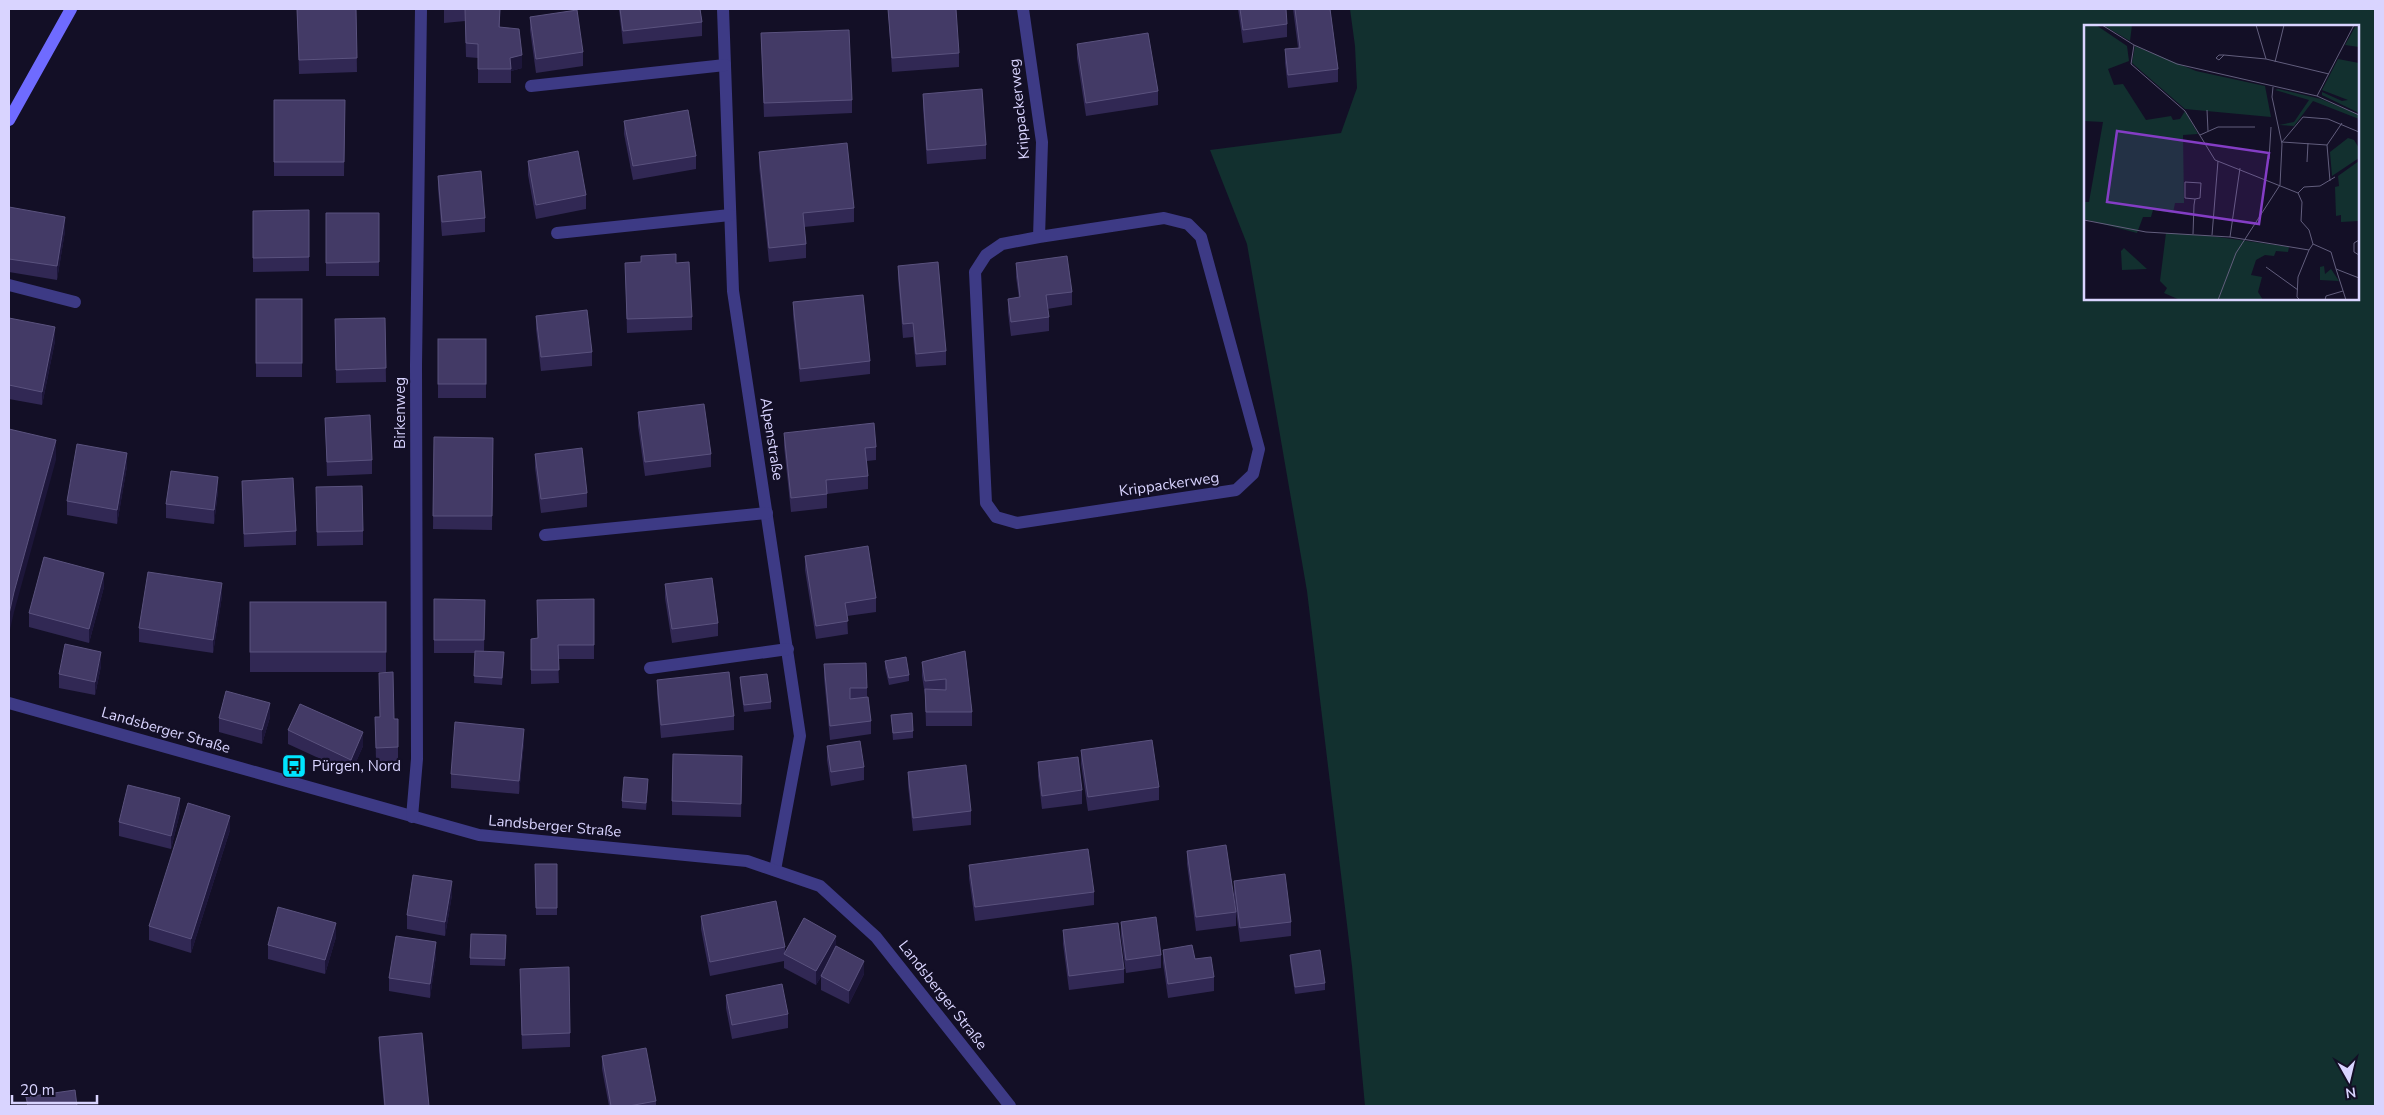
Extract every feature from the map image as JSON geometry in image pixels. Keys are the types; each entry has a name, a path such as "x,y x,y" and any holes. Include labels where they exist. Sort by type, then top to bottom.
{"street":[{"path":"9,120 71,9"},
{"name":"Birkenweg","path":"412,817 417,759 416,374 421,9"},
{"name":"Alpenstraße","path":"723,9 733,291 800,736 775,870"},
{"name":"Krippackerweg","path":"1023,9 1042,142 1039,237"},
{"path":"531,86 725,65"},
{"path":"557,233 730,215"},
{"name":"Krippackerweg","path":"1164,218 1188,224 1201,237 1259,449 1253,474 1236,490 1017,523 996,517 986,503 976,272 986,255 1002,244 1039,237 1164,218"},
{"path":"9,285 75,302"},
{"path":"545,535 767,513"},
{"path":"650,668 788,649"},
{"name":"Landsberger Straße","path":"9,704 479,836 748,860 820,886 876,937 1010,1106"}],"green space":[{"path":"1350,9 2375,9 2375,1106 1365,1106 1352,966 1307,591 1247,244 1210,150 1341,133 1357,88 1355,46"}],"building":[{"path":"297,9 356,9 357,58 299,60"},
{"path":"465,9 500,9 499,27 519,29 522,55 510,58 511,69 478,69 478,44 466,43"},
{"path":"620,9 700,9 702,22 623,31"},
{"path":"888,9 956,9 959,53 892,58"},
{"path":"1240,9 1286,9 1287,24 1243,30"},
{"path":"1295,9 1330,9 1338,69 1288,75 1285,49 1300,48"},
{"path":"577,10 583,52 536,59 530,17"},
{"path":"849,30 852,100 764,103 761,33"},
{"path":"1148,33 1158,91 1086,103 1077,44"},
{"path":"982,89 986,145 927,150 923,94"},
{"path":"274,100 345,100 344,162 274,162"},
{"path":"688,110 696,156 633,166 624,121"},
{"path":"847,143 854,208 803,213 806,244 769,248 759,152"},
{"path":"578,151 586,195 536,205 528,161"},
{"path":"481,171 485,218 442,222 438,176"},
{"path":"9,207 65,217 57,266 9,259"},
{"path":"309,210 309,257 253,258 253,211"},
{"path":"326,213 379,213 379,262 326,263"},
{"path":"676,254 676,263 689,262 692,317 627,319 625,263 641,262 641,256"},
{"path":"1067,256 1072,292 1046,295 1049,317 1011,322 1008,299 1020,297 1016,263"},
{"path":"938,262 946,351 916,354 913,323 903,324 898,266"},
{"path":"863,295 870,361 800,369 793,302"},
{"path":"256,299 302,299 302,363 256,363"},
{"path":"587,310 592,352 541,357 536,316"},
{"path":"9,318 55,327 42,392 9,385"},
{"path":"385,318 386,368 336,370 335,319"},
{"path":"438,339 486,339 486,384 438,384"},
{"path":"704,404 711,454 645,462 638,412"},
{"path":"370,415 372,460 327,462 325,418"},
{"path":"874,423 876,447 865,448 868,476 826,480 827,494 791,498 784,433"},
{"path":"9,429 56,440 9,614"},
{"path":"434,437 493,438 492,516 433,516"},
{"path":"77,444 127,453 117,510 67,501"},
{"path":"582,448 587,493 541,499 535,454"},
{"path":"171,471 218,477 214,510 166,504"},
{"path":"293,478 296,531 244,534 242,481"},
{"path":"362,486 363,531 317,532 316,487"},
{"path":"868,546 876,598 845,603 848,621 816,626 805,556"},
{"path":"44,557 104,573 89,629 29,613"},
{"path":"148,572 222,583 213,640 139,628"},
{"path":"712,578 718,623 672,629 665,584"},
{"path":"434,599 485,600 484,640 434,640"},
{"path":"594,599 594,645 558,645 559,670 531,670 531,639 538,638 537,600"},
{"path":"250,602 386,602 386,652 250,652"},
{"path":"65,644 101,652 95,682 59,674"},
{"path":"475,651 504,652 502,678 474,676"},
{"path":"965,651 972,712 926,712 925,689 946,690 946,679 925,681 922,662"},
{"path":"906,657 909,675 889,678 885,661"},
{"path":"866,663 867,688 850,688 850,699 868,697 871,721 830,726 824,664"},
{"path":"393,672 394,719 398,719 398,747 376,748 375,717 380,717 379,673"},
{"path":"729,672 734,716 661,725 657,680"},
{"path":"767,674 771,702 744,705 740,677"},
{"path":"226,691 270,703 262,730 219,718"},
{"path":"300,704 363,732 351,760 288,730"},
{"path":"912,713 913,731 893,733 891,715"},
{"path":"455,722 524,729 519,781 451,774"},
{"path":"1152,740 1159,787 1088,797 1081,750"},
{"path":"860,741 864,767 831,772 827,746"},
{"path":"673,754 742,756 741,804 672,801"},
{"path":"1078,757 1082,790 1042,796 1038,762"},
{"path":"966,765 971,811 913,818 908,772"},
{"path":"624,777 648,779 646,803 622,801"},
{"path":"128,785 180,798 171,836 119,822"},
{"path":"188,803 230,816 191,939 149,926"},
{"path":"1226,845 1236,912 1196,917 1187,851"},
{"path":"1088,849 1094,892 975,907 969,865"},
{"path":"535,864 557,864 557,908 536,908"},
{"path":"1285,874 1291,922 1240,928 1234,881"},
{"path":"413,875 452,881 445,922 407,915"},
{"path":"776,901 785,947 710,962 701,916"},
{"path":"278,907 336,923 325,960 268,945"},
{"path":"1156,917 1161,955 1126,960 1121,922"},
{"path":"804,918 836,936 816,971 784,954"},
{"path":"1118,923 1124,969 1069,976 1063,930"},
{"path":"471,934 506,935 505,959 470,958"},
{"path":"396,936 436,942 430,984 389,978"},
{"path":"1192,945 1195,959 1211,957 1214,977 1168,984 1163,950"},
{"path":"836,946 864,961 849,991 821,976"},
{"path":"1320,950 1325,983 1295,987 1290,955"},
{"path":"569,967 570,1033 522,1035 520,969"},
{"path":"782,984 788,1014 732,1025 726,995"},
{"path":"422,1033 429,1106 385,1106 379,1037"},
{"path":"646,1048 656,1101 629,1106 611,1106 602,1056"},
{"path":"75,1090 77,1106 28,1106 26,1097"}],"place":[{"name":"Pürgen, Nord","path":"294,766"}]}
